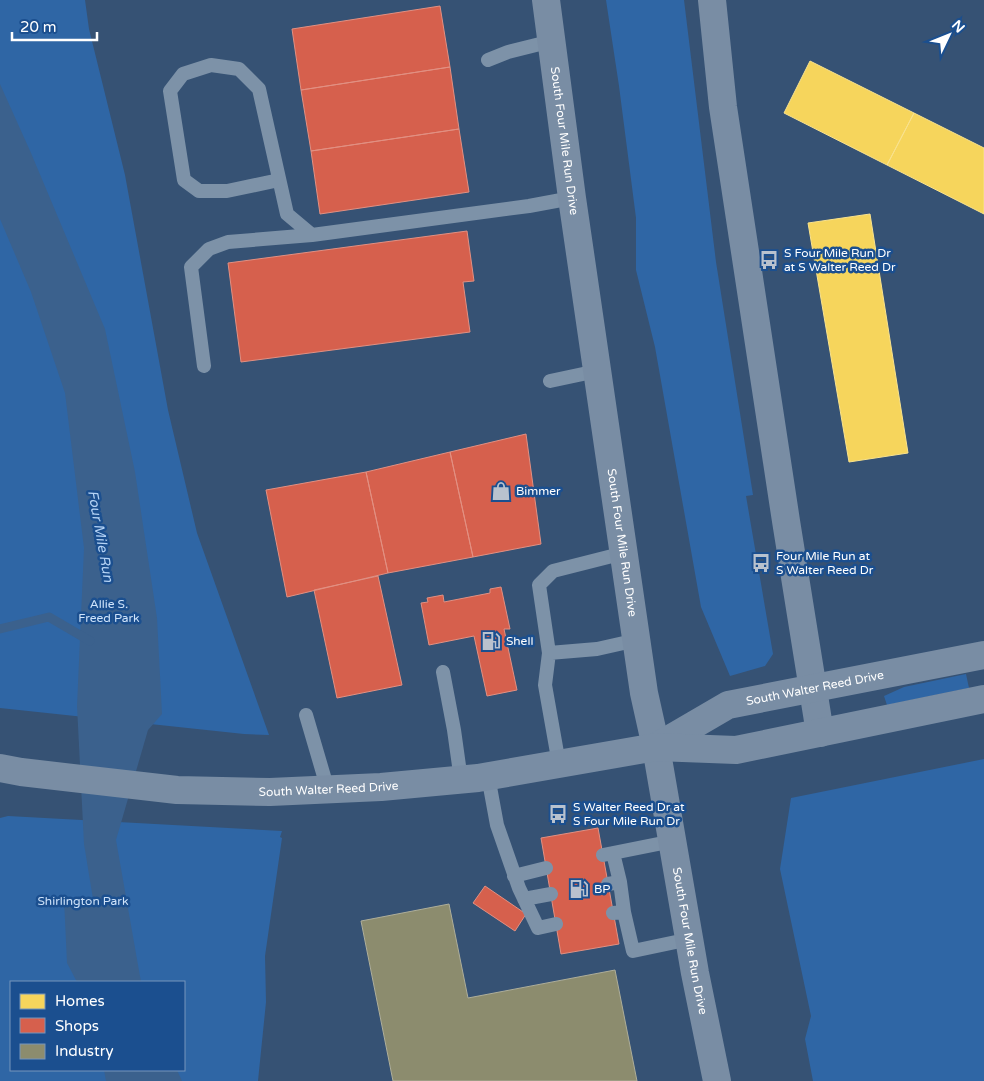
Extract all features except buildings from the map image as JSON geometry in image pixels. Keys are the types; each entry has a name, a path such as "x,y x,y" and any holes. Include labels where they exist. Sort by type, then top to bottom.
{"main road":[{"name":"South Four Mile Run Drive","path":"546,0 572,198 644,693 656,747 690,939 718,1081"},
{"path":"712,0 723,107 820,733"},
{"name":"South Walter Reed Drive","path":"656,747 728,705 984,655"},
{"name":"South Walter Reed Drive","path":"8,775 177,790 270,792 381,787 461,780 656,747 736,750 984,699"}],"lane":[{"path":"488,60 508,52 552,41"},
{"path":"279,180 227,191 200,191 184,180 170,91 183,74 211,65 240,69 258,89 288,214 312,235"},
{"path":"204,366 191,267 208,249 228,242 312,235 522,207 572,198"},
{"path":"550,381 597,371"},
{"path":"559,764 545,685 549,653 539,585 553,571 624,553"},
{"path":"549,653 597,649 637,640"},
{"path":"443,672 461,780"},
{"path":"306,715 328,790"},
{"path":"488,776 497,825 514,876 524,899 538,928 556,924"},
{"path":"673,841 608,854 619,912 633,951 690,939"},
{"path":"514,876 546,868"},
{"path":"524,899 551,894"}],"green space":[{"name":"Allie S. Freed Park","path":"0,0 85,0 89,29 125,175 168,410 197,533 269,735 244,734 0,708"},
{"path":"606,0 684,0 716,262 753,495 746,496 773,654 765,666 730,676 701,607 655,347 636,270 636,218"},
{"path":"966,674 969,688 887,705 884,696 904,687"},
{"path":"984,759 984,1081 813,1081 805,1039 811,1016 780,869 791,798"},
{"name":"Shirlington Park","path":"8,816 282,831 265,956 266,1002 258,1081 0,1081 0,818"}],"water":[{"name":"Four Mile Run","path":"0,84 105,329 135,472 157,618 162,714 148,730 116,840 141,981 76,981 67,963 64,899 93,899 84,844 77,706 84,548 65,393 31,292 0,219"},
{"path":"104,1071 177,1071 182,1081 106,1081"}],"waterway":[{"path":"0,629 49,617 90,641"}],"place":[{"name":"S Four Mile Run Dr at S Walter Reed Dr","path":"769,260"},
{"name":"Bimmer","path":"501,491"},
{"name":"Four Mile Run at S Walter Reed Dr","path":"761,563"},
{"name":"Shell","path":"491,641"},
{"name":"S Walter Reed Dr at S Four Mile Run Dr","path":"558,814"},
{"name":"BP","path":"579,889"}]}
